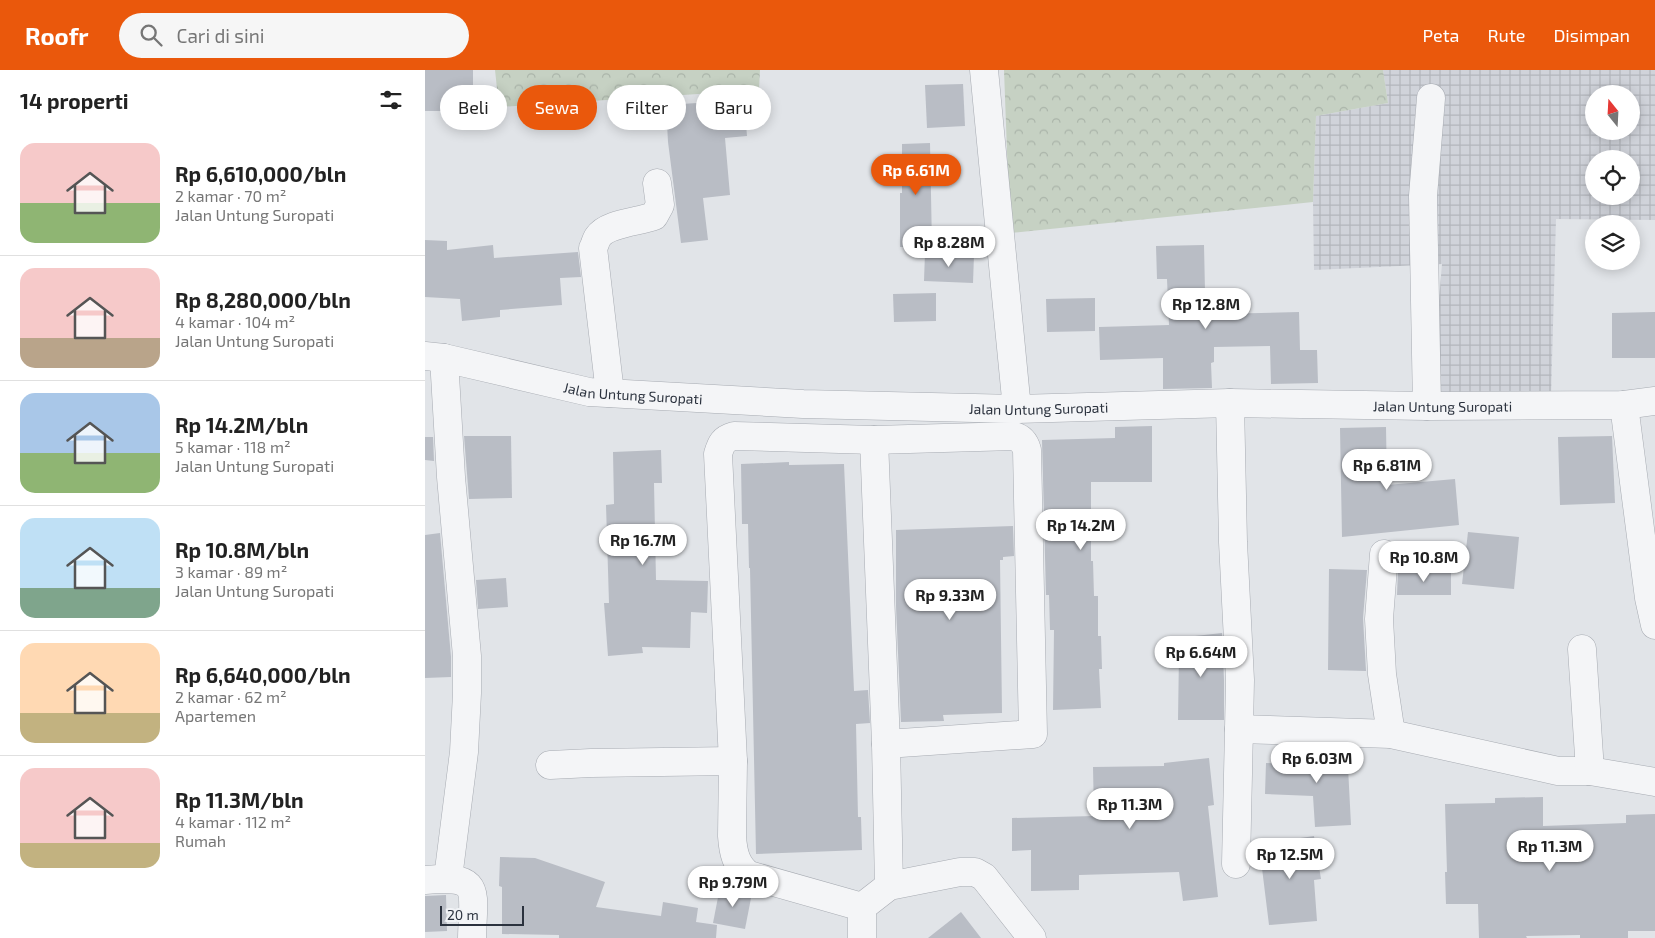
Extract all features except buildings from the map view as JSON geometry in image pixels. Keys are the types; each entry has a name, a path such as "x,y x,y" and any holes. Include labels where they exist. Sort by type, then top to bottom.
{"street":[{"path":"983,70 1017,409"},
{"path":"1427,406 1423,196 1431,98"},
{"path":"610,393 593,248 598,236 612,226 654,216 660,205 657,183"},
{"path":"434,357 451,478 467,656 464,752 437,879 462,881 472,889 472,938"},
{"name":"Jalan Untung Suropati","path":"434,357 589,392 803,404 1017,409 1230,402 1427,406 1624,405 1655,401"},
{"path":"1230,402 1233,542 1240,680 1236,864"},
{"path":"1624,405 1649,598 1655,625"},
{"path":"862,907 749,875 742,870 733,848 731,836 733,761 718,454 722,442 734,436 874,440 1013,436 1019,438 1027,450 1033,734 886,744"},
{"path":"874,440 886,744 889,886"},
{"path":"1384,554 1379,619 1383,674 1391,734"},
{"path":"1582,648 1590,771"},
{"path":"1239,729 1391,734 1558,771 1590,771 1655,782"},
{"path":"550,765 733,761"},
{"path":"862,907 889,886 960,872 979,873 1032,938"},
{"path":"862,907 862,938"}],"shaded area":[{"path":"1383,70 1655,70 1655,220 1640,220 1640,215 1585,215 1585,219 1556,219 1551,397 1431,397 1442,264 1314,270 1313,202 1316,116 1388,103"}],"green space":[{"path":"495,70 760,70 759,85 696,85 696,94 686,95 686,85 607,85 607,100 597,101 597,85 517,85 517,106 507,106 507,85 497,85"},
{"path":"1004,70 1383,70 1388,103 1316,116 1313,202 1010,233"}]}
